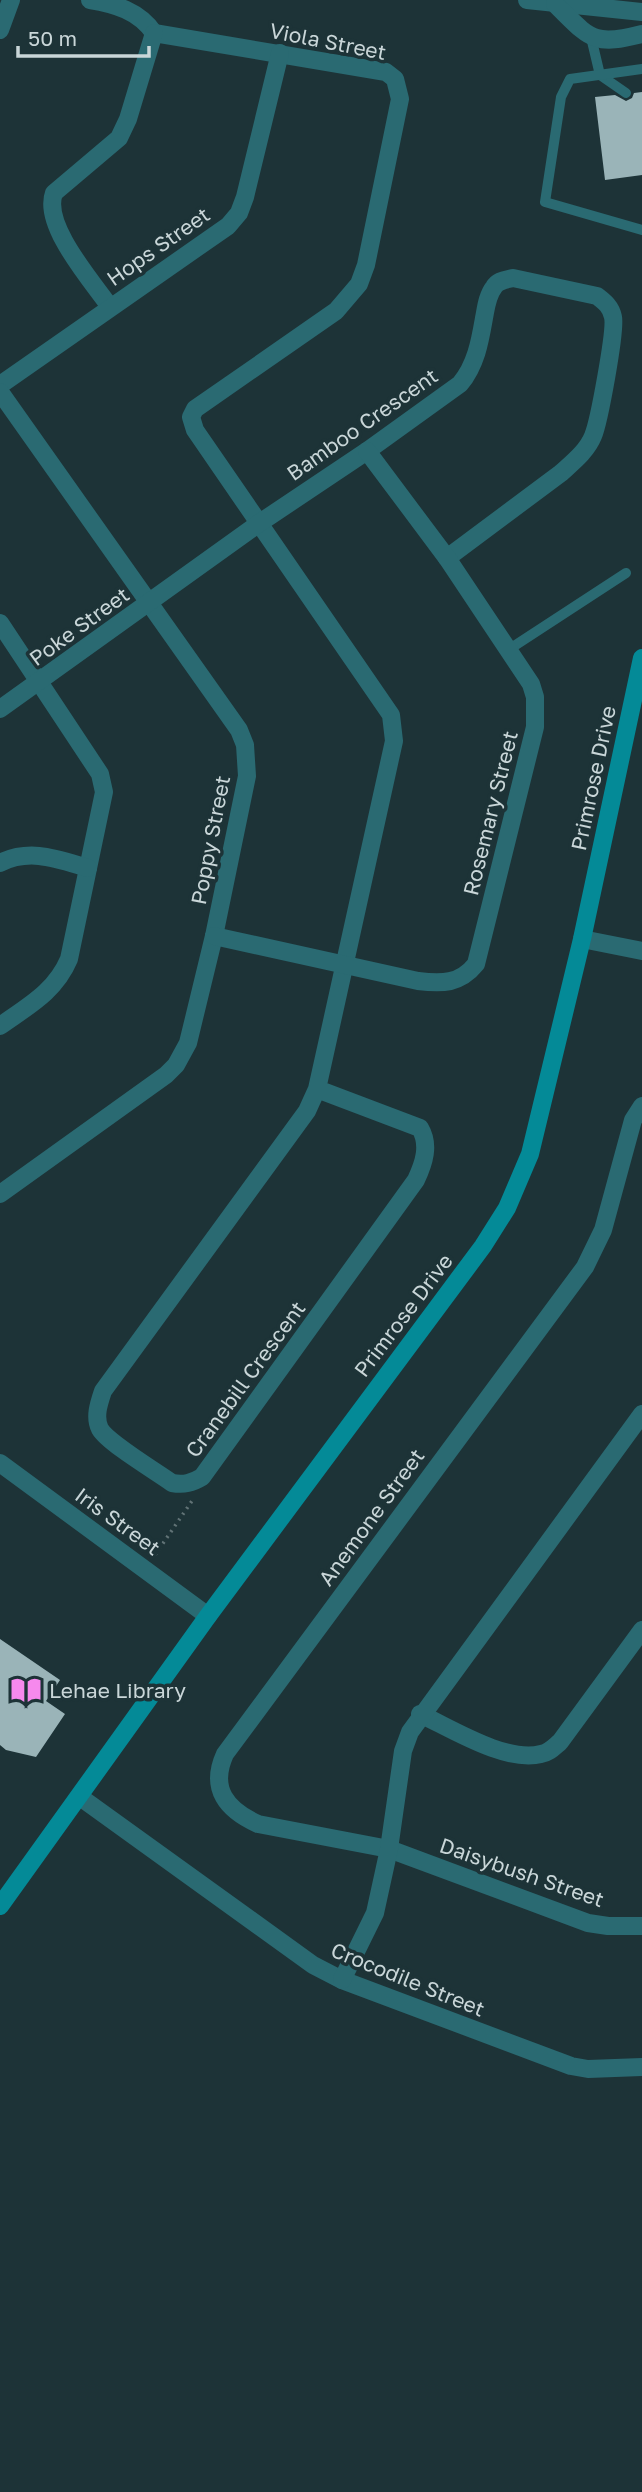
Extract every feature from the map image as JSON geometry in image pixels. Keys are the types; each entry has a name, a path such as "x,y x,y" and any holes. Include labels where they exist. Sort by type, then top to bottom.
{"street":[{"path":"0,30 11,0"},
{"path":"90,0 111,4 136,14 154,33 128,119 119,138 54,193 51,202 56,229 110,307"},
{"path":"527,0 642,12"},
{"path":"555,4 591,37 613,41 642,34"},
{"name":"Viola Street","path":"154,33 386,72 395,79 400,99 366,265 359,284 336,310 195,409 191,417 195,430 258,524"},
{"name":"Hops Street","path":"0,385 228,226 239,213 280,53"},
{"name":"Bamboo Crescent","path":"149,603 460,384 468,374 480,343 488,298 494,285 513,278 597,296 607,303 614,320 614,331 594,435 585,449 561,473 447,558"},
{"name":"Poppy Street","path":"0,392 239,730 245,745 247,776 214,936 188,1042 176,1065 166,1075 0,1194"},
{"name":"Rosemary Street","path":"214,936 418,982 442,984 462,977 476,964 535,727 535,696 531,684 447,558 367,451"},
{"name":"Cranebill Crescent","path":"258,524 391,715 394,728 392,754 317,1089 307,1111 103,1391 98,1406 97,1420 106,1436 172,1483 179,1485 202,1477 416,1180 421,1168 426,1144 420,1128 317,1089"},
{"name":"Poke Street","path":"0,709 149,603"},
{"path":"0,623 100,774 104,792 69,959 61,978 49,991 0,1026"},
{"name":"Primrose Drive","path":"0,1906 208,1616 483,1246 507,1208 530,1154 582,939 642,658"},
{"path":"0,863 14,856 31,853 88,868"},
{"path":"582,939 642,951"},
{"name":"Anemone Street","path":"388,1849 273,1827 242,1816 221,1794 218,1780 220,1766 233,1743 585,1266 603,1230 633,1120 642,1106"},
{"path":"342,1980 375,1913 405,1742 420,1714 642,1414"},
{"name":"Iris Street","path":"0,1463 208,1616"},
{"path":"420,1714 514,1755 542,1754 560,1742 642,1630"},
{"name":"Crocodile Street","path":"80,1797 293,1951 342,1980 571,2066 589,2069 642,2067"},
{"name":"Daisybush Street","path":"388,1849 587,1923 642,1926"}],"lane":[{"path":"591,37 600,75 625,93"},
{"path":"642,69 570,79 561,97 545,202 642,230"},
{"path":"508,650 626,573"}],"path":[{"path":"144,1569 194,1500 194,1482"}],"building":[{"path":"642,92 642,175 605,180 595,97 615,95 626,101 632,98 634,93"},
{"name":"Lehae Library","path":"0,1639 60,1680 46,1701 65,1714 36,1757 6,1750 0,1745"}],"place":[{"name":"Lehae Library","path":"26,1690"}]}
